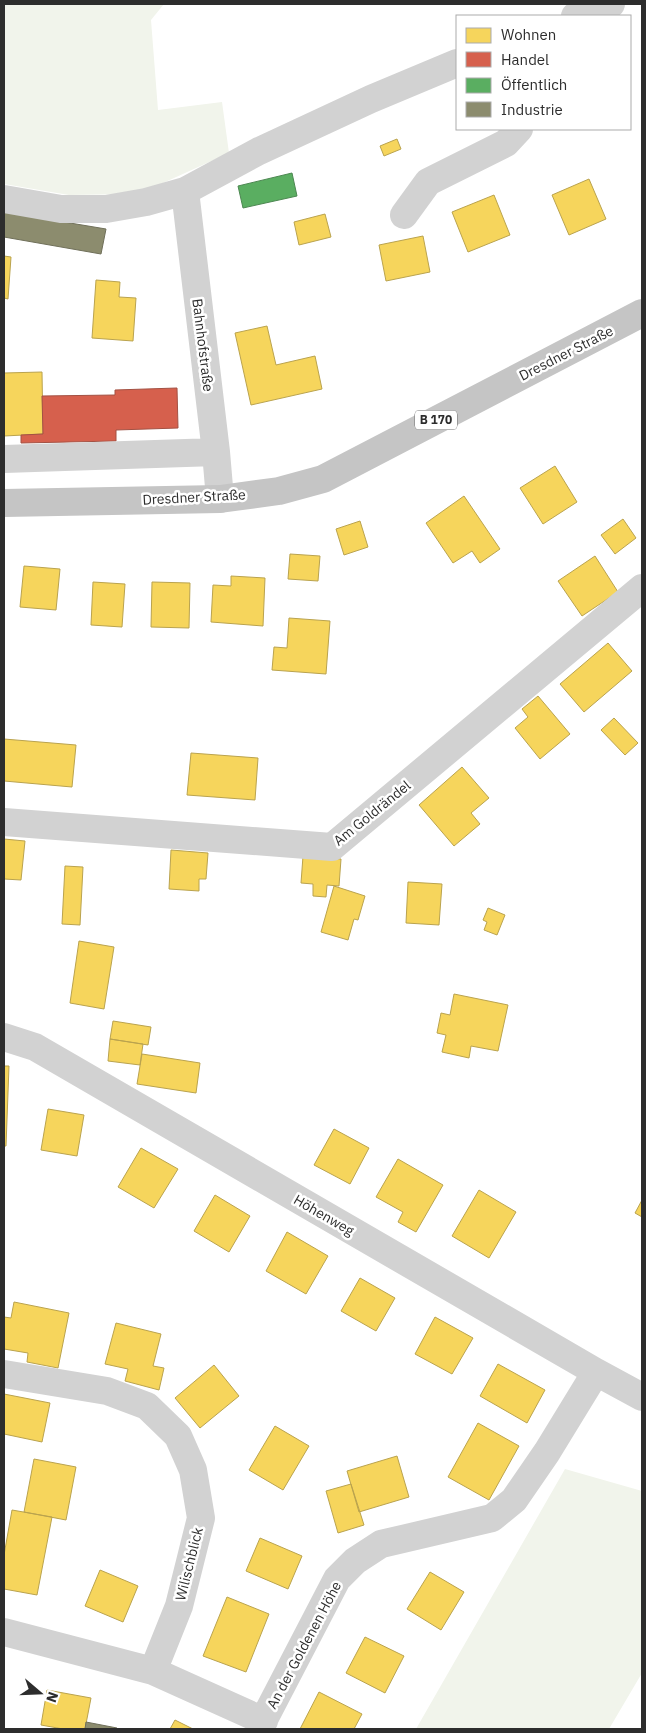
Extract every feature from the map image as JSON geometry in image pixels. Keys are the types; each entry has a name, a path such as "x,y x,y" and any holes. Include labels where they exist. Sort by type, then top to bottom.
{"main road":[{"name":"Dresdner Straße","path":"4,503 220,499 279,491 323,479 642,313"}],"street":[{"path":"578,15 611,4"},
{"path":"4,199 60,210 106,209 146,202 185,191 259,151 371,99 456,63"},
{"path":"404,215 428,182 506,143 518,130"},
{"name":"Bahnhofstraße","path":"185,191 220,499"},
{"path":"4,459 216,452"},
{"name":"Am Goldrändel","path":"4,822 332,847 642,588"},
{"name":"Höhenweg","path":"4,1037 35,1047 642,1397"},
{"name":"An der Goldenen Höhe","path":"262,1725 337,1579 355,1562 381,1544 492,1518 500,1512 514,1500 547,1452 596,1372"},
{"name":"Wilischblick","path":"4,1374 107,1391 147,1406 178,1436 193,1470 201,1518 179,1606 153,1671"},
{"path":"4,1632 153,1671 262,1725"}],"shaded area":[{"path":"4,4 164,4 151,20 158,110 222,102 229,153 163,183 131,194 69,195 4,184"},
{"path":"565,1469 642,1491 642,1673 609,1729 416,1729"}],"building: Wohnen":[{"path":"397,139 401,149 384,156 380,146"},
{"path":"589,179 606,219 569,235 552,195"},
{"path":"494,195 510,235 468,252 452,212"},
{"path":"325,214 331,237 299,245 294,222"},
{"path":"423,236 430,272 386,281 379,245"},
{"path":"4,256 11,257 8,299 4,298"},
{"path":"96,280 120,282 119,297 136,298 133,341 92,338"},
{"path":"267,326 276,365 315,356 322,389 251,405 235,333"},
{"path":"42,372 43,434 4,436 4,373"},
{"path":"555,466 577,502 543,524 520,488"},
{"path":"464,496 500,549 480,563 472,551 453,563 426,523"},
{"path":"623,519 636,538 615,554 601,535"},
{"path":"360,521 368,547 344,555 336,529"},
{"path":"290,554 320,556 318,581 288,579"},
{"path":"595,556 618,592 582,616 558,581"},
{"path":"24,566 60,569 56,610 20,607"},
{"path":"231,576 265,578 263,626 211,622 213,585 231,586"},
{"path":"93,582 125,584 122,627 91,625"},
{"path":"152,582 190,583 189,628 151,627"},
{"path":"289,618 330,621 326,674 272,670 274,647 287,648"},
{"path":"608,643 632,671 584,712 560,684"},
{"path":"538,696 570,734 540,759 515,728 528,717 522,709"},
{"path":"614,718 638,743 625,755 601,730"},
{"path":"4,739 76,745 72,787 4,781"},
{"path":"191,753 258,758 255,800 187,795"},
{"path":"462,767 489,798 471,813 480,824 454,846 419,805"},
{"path":"4,839 25,841 21,880 4,879"},
{"path":"171,850 208,853 206,879 199,879 199,891 169,889"},
{"path":"303,856 341,859 339,886 327,885 326,897 313,896 313,884 301,883"},
{"path":"65,866 83,867 80,925 62,924"},
{"path":"408,882 442,884 439,925 406,923"},
{"path":"334,886 365,896 358,920 354,919 348,940 321,932"},
{"path":"488,908 505,915 497,935 484,930 487,922 483,920"},
{"path":"79,941 114,947 104,1009 70,1003"},
{"path":"454,994 508,1005 498,1051 471,1046 469,1058 442,1052 446,1035 437,1033 441,1013 450,1015"},
{"path":"113,1021 151,1027 148,1045 110,1039"},
{"path":"110,1039 143,1044 140,1065 108,1061"},
{"path":"142,1054 200,1063 196,1093 137,1084"},
{"path":"4,1066 9,1066 6,1146 4,1146"},
{"path":"48,1109 84,1115 77,1156 41,1150"},
{"path":"334,1129 369,1148 350,1184 314,1165"},
{"path":"141,1148 178,1169 154,1208 118,1187"},
{"path":"398,1159 443,1185 416,1232 398,1222 403,1212 376,1197"},
{"path":"479,1190 516,1212 489,1258 452,1236"},
{"path":"215,1195 250,1216 229,1252 194,1231"},
{"path":"642,1200 642,1217 635,1213"},
{"path":"287,1232 328,1256 306,1294 266,1271"},
{"path":"360,1278 395,1298 376,1331 341,1311"},
{"path":"14,1302 69,1313 58,1368 27,1362 28,1353 4,1349 4,1317 11,1318"},
{"path":"435,1317 473,1338 452,1374 415,1354"},
{"path":"116,1323 161,1334 153,1366 164,1368 159,1390 125,1381 128,1369 105,1364"},
{"path":"498,1364 545,1390 527,1423 480,1396"},
{"path":"214,1365 239,1396 200,1428 175,1398"},
{"path":"4,1394 50,1403 42,1442 4,1434"},
{"path":"478,1423 519,1446 489,1500 448,1477"},
{"path":"275,1426 309,1446 283,1490 249,1470"},
{"path":"397,1456 409,1497 359,1512 347,1471"},
{"path":"34,1459 76,1467 66,1520 24,1512"},
{"path":"351,1484 364,1525 338,1533 326,1491"},
{"path":"12,1510 52,1517 37,1595 4,1589 4,1555"},
{"path":"260,1538 302,1556 288,1589 246,1571"},
{"path":"100,1570 138,1586 123,1622 85,1606"},
{"path":"430,1572 464,1592 441,1630 407,1609"},
{"path":"227,1597 269,1614 246,1672 203,1656"},
{"path":"365,1637 404,1656 385,1693 346,1673"},
{"path":"47,1690 91,1698 85,1729 63,1729 41,1725"},
{"path":"319,1692 362,1714 354,1729 300,1729"},
{"path":"175,1720 193,1729 170,1729"}],"building: Handel":[{"path":"177,388 178,428 116,430 116,441 21,443 21,435 43,434 42,396 115,395 115,390"}],"building: Öffentlich":[{"path":"292,173 297,196 243,208 238,186"}],"building: Industrie":[{"path":"4,212 106,229 101,254 4,237"},
{"path":"86,1722 117,1728 117,1729 85,1729"}]}
